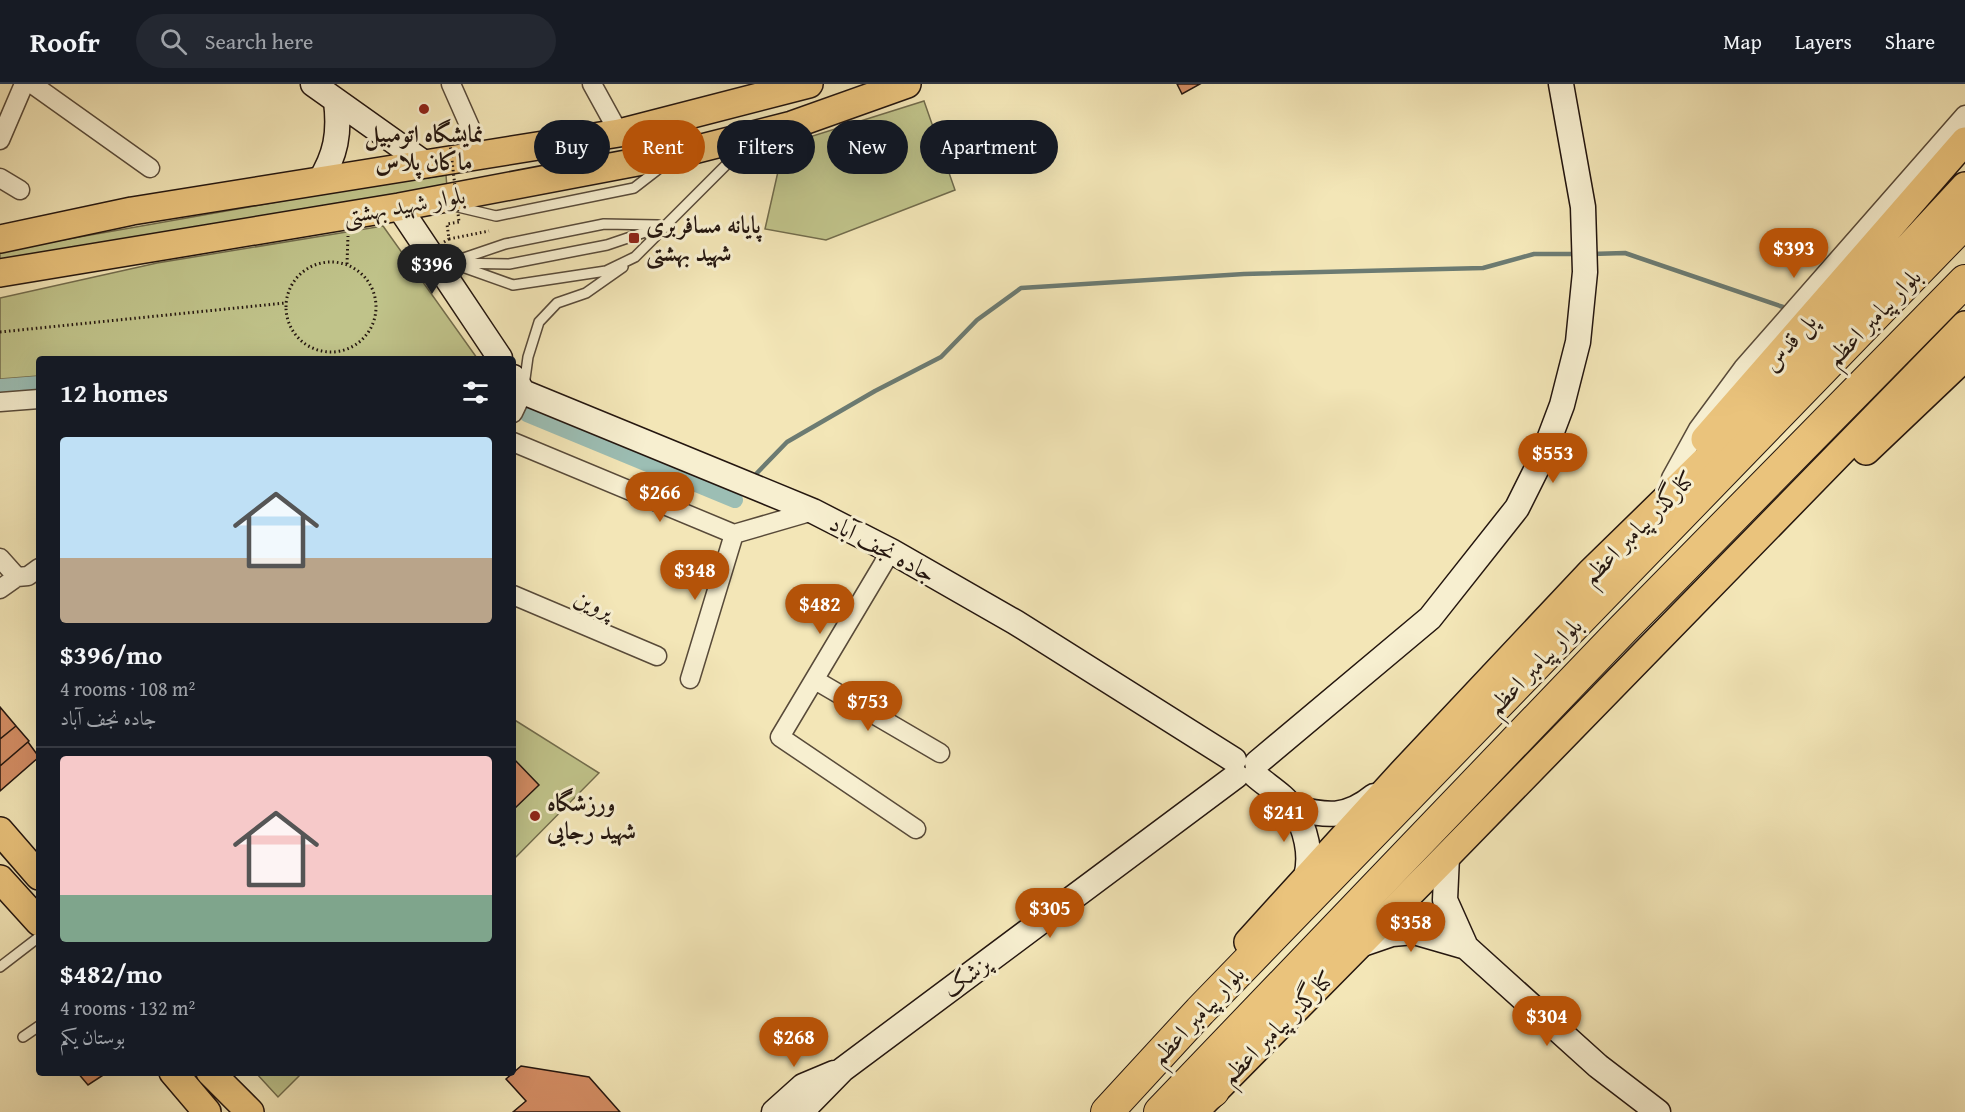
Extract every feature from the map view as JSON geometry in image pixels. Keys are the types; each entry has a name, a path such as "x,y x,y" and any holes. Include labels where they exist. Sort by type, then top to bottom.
{"highway":[{"name":"بلوار پیامبر اعظم","path":"1107,1112 1200,1011 1965,222"},
{"name":"بلوار پیامبر اعظم","path":"1160,1112 1623,629 1965,281"},
{"path":"1182,1112 1203,1101"}],"main road":[{"name":"بلوار شهید بهشتی","path":"806,120 907,84"},
{"name":"بلوار شهید بهشتی","path":"0,238 132,211 620,133 791,86"},
{"name":"پل قدس","path":"1641,521 1671,478 1965,141"},
{"name":"بلوار شهید بهشتی","path":"0,273 399,207 674,154 717,143"},
{"name":"کنارگذر پیامبر اعظم","path":"1200,1011 1242,950 1400,775 1641,521 1758,409 1965,186"},
{"name":"کنارگذر پیامبر اعظم","path":"1203,1101 1448,856 1965,325"},
{"path":"1756,538 1845,470 1965,357"},
{"path":"0,831 36,865"},
{"path":"0,879 36,919"},
{"path":"176,1076 207,1112"},
{"path":"217,1080 244,1112"},
{"path":"217,1080 250,1112"}],"street":[{"path":"0,140 24,84"},
{"path":"32,84 150,168"},
{"path":"313,84 427,165"},
{"path":"451,84 470,127"},
{"path":"592,84 620,133"},
{"name":"پزشک","path":"801,1112 842,1070 1245,768 1430,618 1517,508 1542,458 1562,405 1578,342 1585,272 1583,207 1561,84"},
{"path":"319,182 330,164 337,144 339,122 336,101"},
{"path":"1671,478 1698,429 1743,368 1965,115"},
{"path":"0,178 20,190"},
{"path":"399,207 499,356"},
{"name":"جاده نجف آباد","path":"516,394 813,511 891,551 1035,634 1245,768 1293,808"},
{"path":"5,405 36,402"},
{"path":"516,443 734,534 813,511"},
{"path":"690,680 734,534"},
{"path":"891,551 780,737 916,829"},
{"path":"0,558 31,578"},
{"path":"0,589 31,578"},
{"name":"پروین","path":"516,596 657,656"},
{"path":"814,680 940,753"},
{"path":"1293,808 1317,814 1352,811 1400,775"},
{"path":"1293,808 1306,842 1309,865 1306,877"},
{"path":"1448,856 1446,900 1466,947 1598,1065 1658,1112"},
{"path":"1356,947 1392,934 1414,932 1466,947"},
{"name":"پزشک","path":"774,1112 803,1086 842,1070"}],"lane":[{"path":"516,394 539,322 557,303 586,294 635,257 717,174"},
{"path":"450,263 505,244 604,224 666,225"},
{"path":"450,263 509,264 607,245 666,225"},
{"path":"428,252 450,263 513,285 606,271 635,257"},
{"path":"0,967 36,939"},
{"path":"23,1037 36,1028"}],"path":[{"path":"447,224 459,222 450,143"},
{"path":"344,216 348,231 347,264"},
{"path":"449,238 489,231"},
{"path":"326,262 347,264 364,276 375,295 377,309 374,323 367,336 356,345 335,352 314,349 302,342 292,331 286,318 285,303 288,290 306,268 326,262"},
{"path":"0,332 285,303"}],"green space":[{"path":"924,101 931,120 920,120 920,174 949,174 955,190 826,240 765,229 777,174 815,174 815,135 827,131 827,174 908,174 908,120 864,120"},
{"path":"446,175 447,188 0,262 0,251 333,192"},
{"path":"383,226 476,356 36,356 36,376 0,379 0,298 157,263"},
{"name":"ورزشگاه شهید رجایی","path":"516,721 599,773 516,857"},
{"path":"259,1076 299,1076 278,1097"}],"building":[{"path":"1177,84 1200,84 1182,94"},
{"path":"0,707 16,726 0,739"},
{"path":"16,726 29,741 0,766 0,739"},
{"path":"28,742 36,753 36,760 0,791 0,766"},
{"path":"516,761 539,785 516,807"},
{"path":"521,1066 589,1077 620,1112 513,1112 526,1101 506,1079 509,1076 516,1076 516,1070"},
{"path":"80,1076 102,1076 88,1085"}],"waterway":[{"path":"1591,254 1625,253 1783,307"},
{"path":"757,473 787,442 875,391 941,357 977,320 1021,288 1244,274 1483,268 1534,254 1576,254"},
{"path":"0,387 36,384"},
{"path":"527,414 735,500"},
{"path":"735,500 738,495"}],"place":[{"name":"نمایشگاه اتومبیل ماکان پلاس","path":"424,109"},
{"name":"پایانه مسافربری شهید بهشتی","path":"634,238"},
{"name":"ورزشگاه شهید رجایی","path":"535,816"}]}
